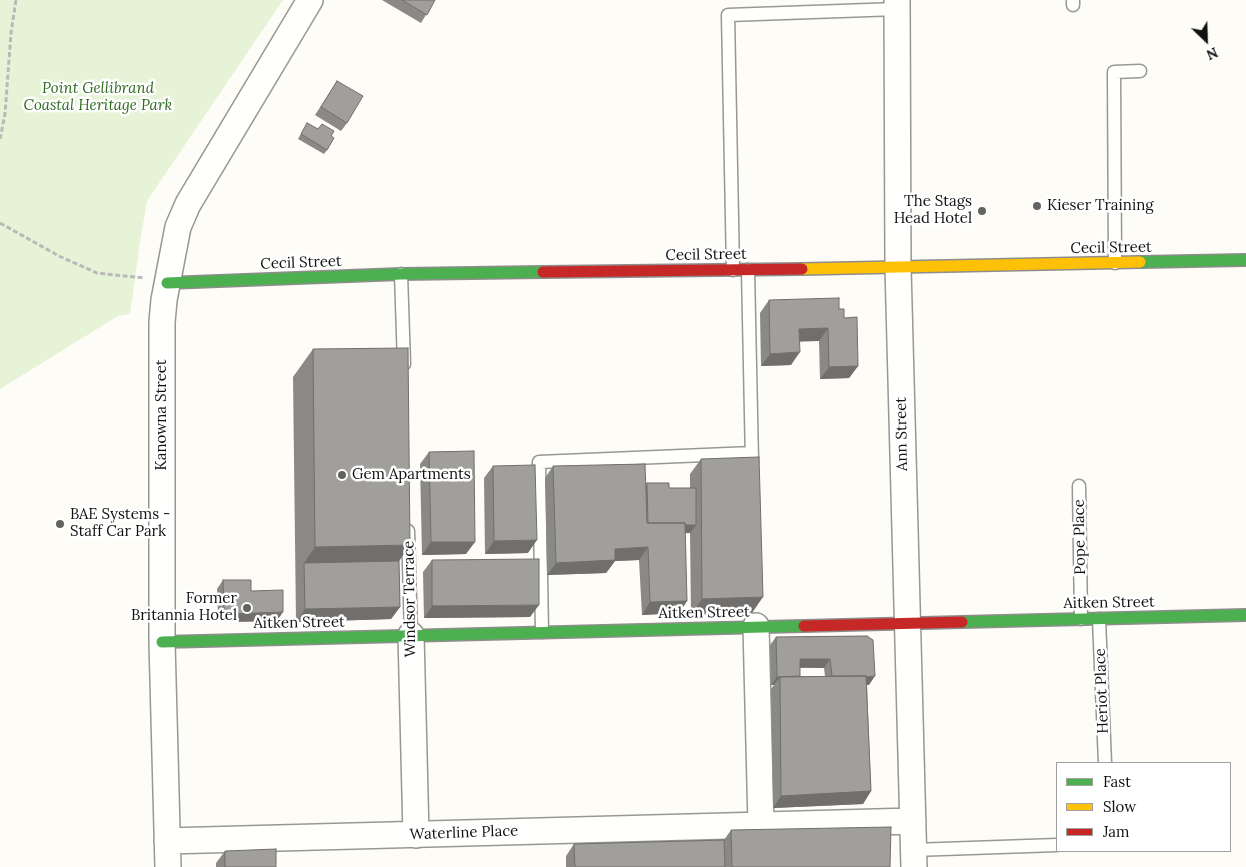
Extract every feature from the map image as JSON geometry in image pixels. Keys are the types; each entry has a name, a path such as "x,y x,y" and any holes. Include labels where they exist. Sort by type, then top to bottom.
{"street":[{"name":"Kanowna Street","path":"168,867 162,642 162,322 167,281 178,226 188,204 310,0"},
{"name":"Ann Street","path":"897,4 898,266 906,624 914,858"},
{"name":"Cecil Street","path":"167,281 402,274 748,270 1246,260"},
{"name":"Aitken Street","path":"162,642 542,632 756,622 906,624 1246,615"},
{"path":"756,622 761,825"},
{"name":"Windsor Terrace","path":"411,635 416,835"},
{"name":"Waterline Place","path":"167,841 913,821"}],"lane":[{"path":"733,270 728,15 897,4"},
{"path":"1115,263 1114,72 1140,71"},
{"path":"748,270 753,472"},
{"path":"402,274 404,377"},
{"path":"542,632 539,462 752,453"},
{"name":"Pope Place","path":"1080,486 1081,619"},
{"name":"Windsor Terrace","path":"408,516 411,635"},
{"name":"Heriot Place","path":"1099,619 1105,762"},
{"path":"914,858 1056,846"}],"path":[{"path":"0,139 5,120 16,0"},
{"path":"0,223 59,256 97,273 167,281"}],"green space":[{"name":"Point Gellibrand Coastal Heritage Park","path":"0,0 283,0 147,201 130,314 118,316 0,389"}],"building":[{"path":"402,0 435,0 427,15"},
{"path":"337,81 363,96 347,123 321,107"},
{"path":"307,123 318,129 322,124 334,131 331,136 334,138 327,150 301,134"},
{"path":"839,298 839,309 844,309 844,318 857,317 858,366 829,367 828,328 799,329 800,352 770,354 769,300"},
{"name":"Gem Apartments","path":"408,348 410,545 315,547 313,349"},
{"path":"474,451 475,542 431,542 429,452"},
{"path":"759,457 763,597 702,599 701,459"},
{"path":"645,464 647,523 685,523 687,601 650,602 648,547 615,549 615,560 556,563 553,466"},
{"path":"535,465 537,540 494,541 493,466"},
{"path":"647,483 669,483 669,488 696,488 696,525 685,525 685,523 648,523"},
{"path":"539,559 539,605 432,606 432,560"},
{"path":"399,561 400,607 305,609 304,563"},
{"name":"Former Britannia Hotel","path":"223,580 251,580 251,591 283,590 283,612 230,614 224,609"},
{"path":"867,636 873,640 875,676 832,676 830,659 800,659 800,676 777,677 776,637"},
{"path":"866,676 871,791 781,796 780,677"},
{"path":"891,827 890,867 732,867 731,830"},
{"path":"724,840 725,867 575,867 574,844"},
{"path":"276,849 276,867 225,867 225,851"}],"traffic: fast":[{"path":"1140,262 1246,260"},
{"path":"167,283 401,274 543,272"},
{"path":"962,622 1246,615"},
{"path":"162,642 804,626"}],"traffic: slow":[{"path":"802,269 1140,262"}],"traffic: jam":[{"path":"543,272 802,269"},
{"path":"804,626 962,622"}],"place":[{"name":"Kieser Training","path":"1037,206"},
{"name":"The Stags Head Hotel","path":"982,211"},
{"name":"Gem Apartments","path":"342,475"},
{"name":"BAE Systems - Staff Car Park","path":"60,524"},
{"name":"Former Britannia Hotel","path":"247,608"}]}
